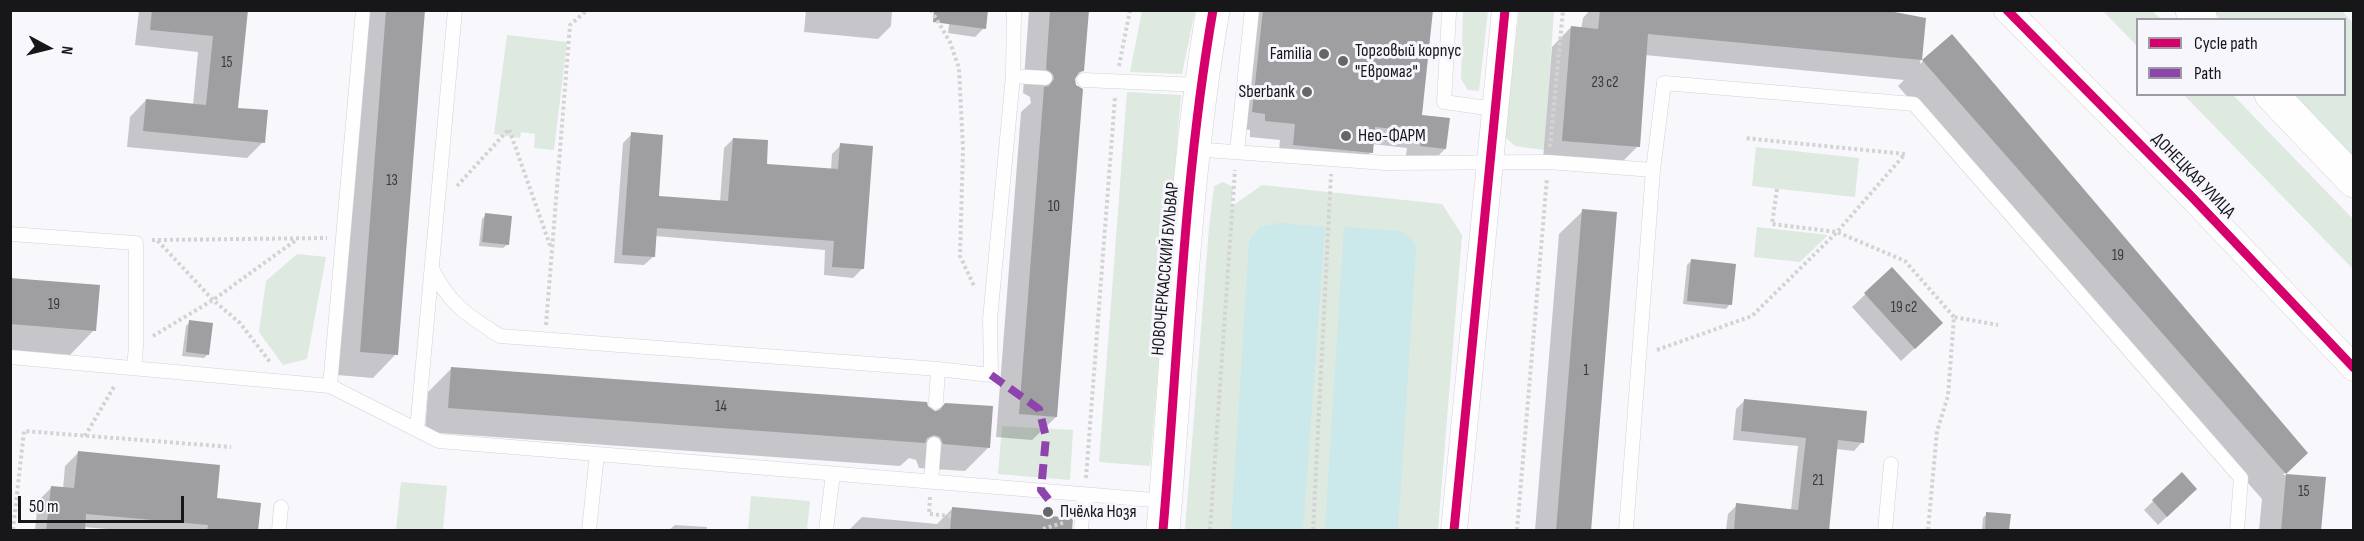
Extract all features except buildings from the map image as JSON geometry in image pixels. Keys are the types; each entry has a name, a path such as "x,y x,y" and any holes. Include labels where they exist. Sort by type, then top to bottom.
{"street":[{"name":"НОВОЧЕРКАССКИЙ БУЛЬВАР","path":"1164,516 1192,148 1213,10"},
{"path":"1454,531 1505,10"},
{"name":"ДОНЕЦКАЯ УЛИЦА","path":"2007,10 2192,197 2354,368"},
{"path":"2273,96 2354,182"}],"lane":[{"path":"330,386 363,10"},
{"path":"417,430 455,10"},
{"path":"432,269 443,291 459,309 500,336 992,375 990,319 1013,76 1014,10"},
{"path":"1236,151 1252,10"},
{"path":"1449,13 1444,102 1495,110"},
{"path":"1013,76 1045,78"},
{"path":"1083,80 1200,84"},
{"path":"1626,531 1653,170 1664,83 1914,104 2241,478 2237,531"},
{"path":"1192,148 1386,163 1548,162 1653,170"},
{"path":"10,234 136,243 136,346 130,368"},
{"path":"10,357 330,386 439,441 1084,494 1164,516"},
{"path":"936,402 938,369"},
{"path":"931,482 934,444"},
{"path":"590,531 597,454"},
{"path":"1885,531 1891,464"},
{"path":"826,531 833,474"},
{"path":"1081,531 1084,494"},
{"path":"279,531 281,507"}],"path":[{"path":"545,340 570,25 587,10"},
{"path":"931,10 950,42 959,68 963,149 960,256 990,319"},
{"path":"1084,494 1116,81 1130,10"},
{"path":"1517,531 1563,10"},
{"path":"437,209 509,129 552,251"},
{"path":"1640,356 1752,316 1837,232 1905,154 1744,138"},
{"path":"1210,531 1236,151"},
{"path":"1313,531 1332,159"},
{"path":"1778,189 1772,224 1837,232 1905,261 1953,316 1998,325"},
{"path":"136,243 157,240 343,238"},
{"path":"157,240 213,300 240,323 285,382"},
{"path":"136,346 213,300 296,240"},
{"path":"1928,531 1937,430 1948,396 1953,316"},
{"path":"85,436 130,368"},
{"path":"13,531 24,431 231,447"},
{"path":"931,482 929,514 951,516"},
{"path":"1060,515 1067,531"}],"shaded area":[{"path":"1142,11 1195,11 1182,74 1130,72"},
{"path":"1463,11 1488,11 1479,91 1468,90 1461,79"},
{"path":"1519,11 1554,11 1544,150 1515,146 1505,137"},
{"path":"2103,11 2152,11 2160,18 2136,18 2136,45"},
{"path":"2212,11 2342,11 2353,23 2353,156 2295,96 2346,96 2346,18 2220,18"},
{"path":"507,35 567,42 554,150 534,148 535,134 521,132 520,138 494,134"},
{"path":"1127,92 1181,95 1150,466 1099,462"},
{"path":"2185,96 2234,96 2353,219 2353,269"},
{"path":"1756,147 1859,158 1855,197 1752,186"},
{"path":"1223,182 1233,187 1231,207 1262,185 1442,204 1462,235 1438,530 1185,530 1209,228 1214,186"},
{"path":"1757,227 1828,235 1800,262 1754,257"},
{"path":"297,254 326,257 307,359 283,365 259,332 266,281"},
{"path":"1002,426 1073,430 1070,480 998,474"},
{"path":"401,482 447,486 443,530 396,530"},
{"path":"751,496 810,501 807,530 748,530"}],"water":[{"path":"1279,223 1325,227 1303,530 1231,530 1249,242 1260,227"},
{"path":"1344,227 1402,231 1414,242 1416,250 1398,530 1325,530"}],"marked path":[{"path":"991,375 1039,409 1046,437 1041,490 1049,500"}],"cycle path":[{"path":"1163,530 1188,205 1213,10"},
{"path":"1454,530 1505,10"},
{"path":"2007,10 2192,197 2354,368"}],"place":[{"name":"Familia","path":"1324,54"},
{"name":"Торговый корпус \"Евромаг\"","path":"1343,61"},
{"name":"Sberbank","path":"1307,92"},
{"name":"Нео-ФАРМ","path":"1346,136"},
{"name":"Пчёлка Нозя","path":"1048,512"}]}
